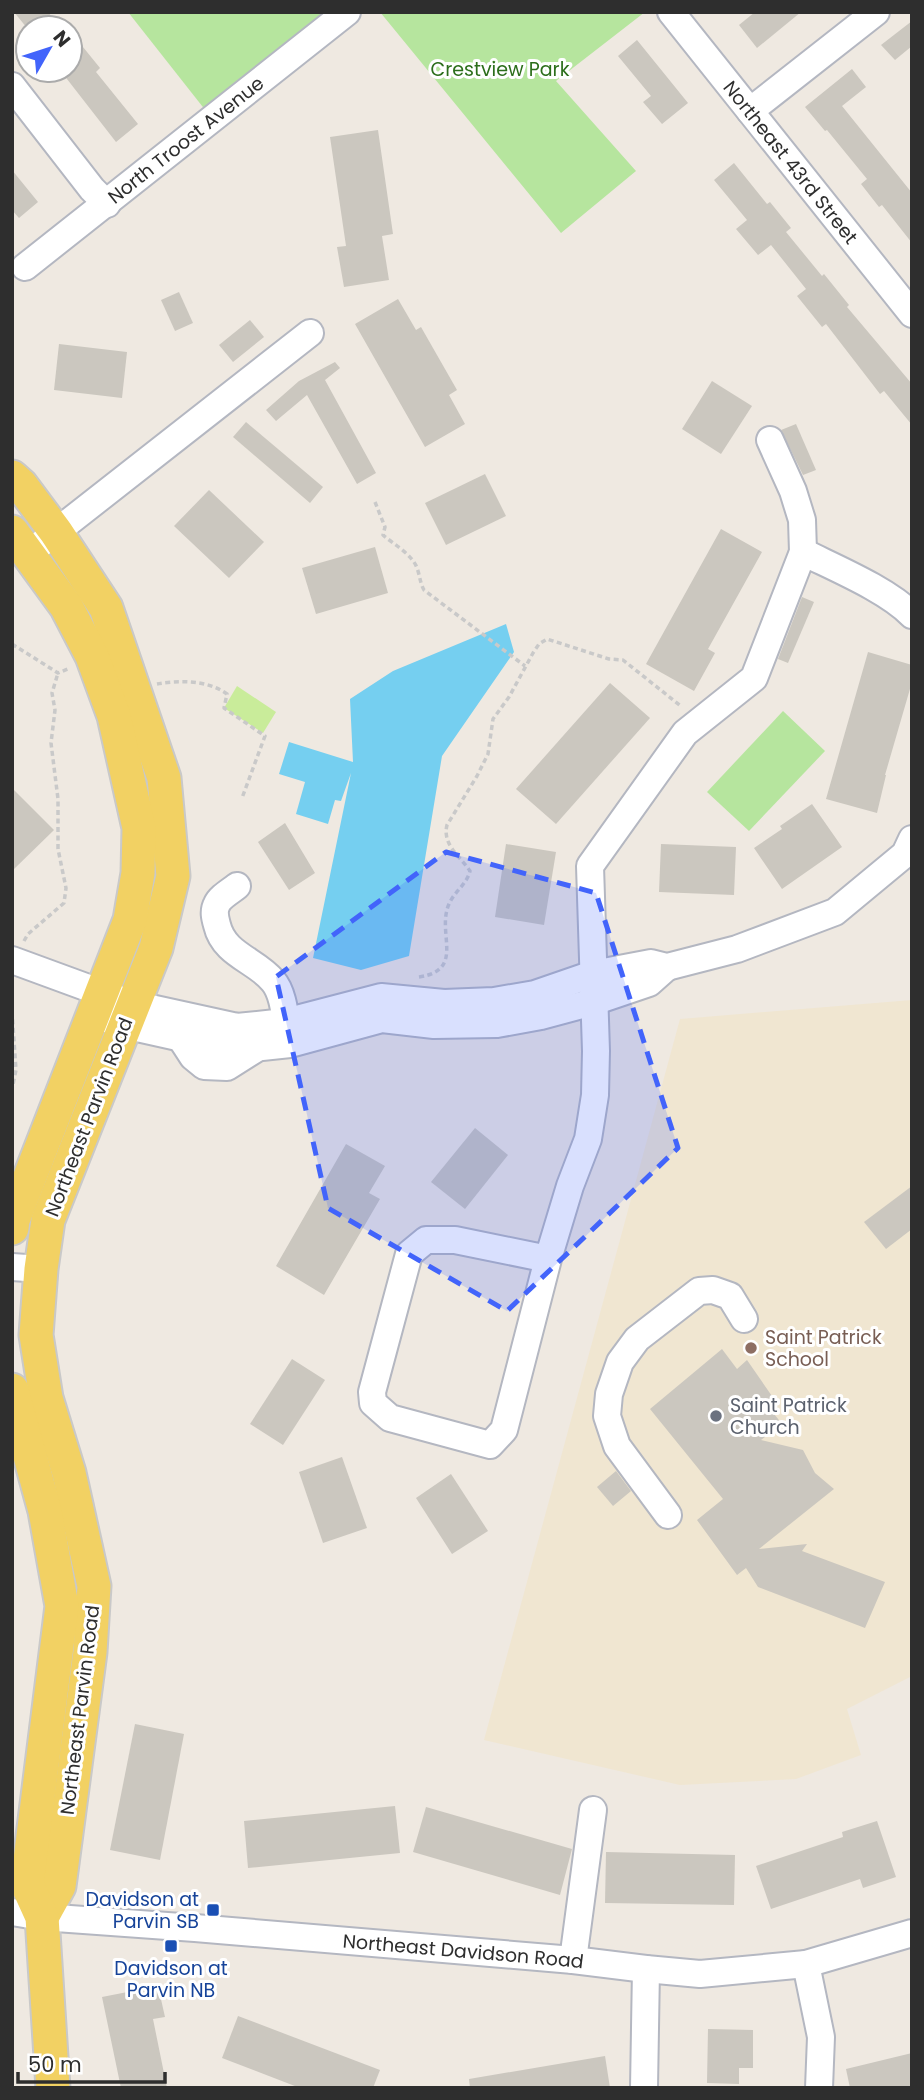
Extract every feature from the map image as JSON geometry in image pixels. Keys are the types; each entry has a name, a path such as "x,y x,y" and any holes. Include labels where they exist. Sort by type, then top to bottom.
{"main road":[{"name":"Northeast Parvin Road","path":"12,477 56,532 106,608 164,778 173,876 156,948 113,1009 42,1142 12,1228"},
{"name":"Northeast Parvin Road","path":"20,543 66,606 92,656 114,716 139,828 138,873 113,1009 48,1220 27,1268 36,1335 21,1399 69,1473 94,1586 90,1652 59,1886 27,1914"},
{"path":"27,1914 53,2088"}],"street":[{"name":"North Troost Avenue","path":"25,267 347,12"},
{"name":"Northeast 43rd Street","path":"671,12 912,314"},
{"path":"750,111 876,12"},
{"path":"12,86 92,189 107,204"},
{"path":"20,543 56,532 310,333"},
{"path":"548,1259 455,1240 426,1240 409,1254 373,1392 373,1403 390,1418 490,1445 504,1430 548,1259 590,1128 595,1095 596,1051 590,866 685,733 754,678 803,552 802,520 793,491 770,440"},
{"path":"803,552 854,577 904,607 912,615"},
{"path":"14,960 113,1009 189,1032 237,1027 288,1033 382,1019 434,1025 497,1024 593,1002 649,982 667,967 737,949 835,912 905,854 912,839"},
{"path":"237,886 217,903 214,914 219,935 233,951 275,983 288,1033"},
{"path":"189,1032 193,1057 204,1066 227,1066 288,1033 381,996 444,1003 494,1001 535,994 593,974 651,963 667,967"},
{"path":"668,1515 617,1446 607,1416 609,1394 620,1362 637,1339 699,1291 713,1290 730,1296 744,1319"},
{"path":"573,1960 593,1810"},
{"name":"Northeast Davidson Road","path":"27,1914 700,1973 806,1964 912,1933"},
{"path":"806,1964 821,2037 819,2088"},
{"path":"644,2088 646,1969"}],"path":[{"path":"375,502 385,527 383,534 412,559 424,590 525,666"},
{"path":"412,978 434,975 441,969 447,956 446,912 449,903 468,879 470,871 453,851 445,833 447,825 488,754 492,719 540,644 547,639 597,656 623,660 698,722"},
{"path":"12,644 58,673"},
{"path":"14,960 28,934 64,903 66,888 58,849 58,799 51,743 55,709 52,693 58,673 76,665"},
{"path":"148,685 188,682 216,686 227,694 224,708 265,736 242,798"},
{"path":"12,1011 16,1070 12,1089"}],"highlighted area":[{"path":"446,852 596,893 678,1148 507,1311 328,1208 276,977"}],"shaded area":[{"name":"Saint Patrick School","path":"912,1000 912,1676 847,1709 861,1755 796,1779 680,1785 484,1740 680,1019"}],"green space":[{"path":"128,12 330,12 206,111"},
{"name":"Crestview Park","path":"380,12 645,12 556,81 636,171 561,233"},
{"path":"237,686 276,712 263,733 224,708"},
{"path":"783,711 825,751 749,831 707,792"}],"water":[{"path":"506,624 514,652 442,756 409,956 361,970 313,958 351,773 341,801 335,800 328,824 296,814 305,782 279,774 289,742 353,762 350,699 393,671"}],"building":[{"path":"14,12 50,14 16,14"},
{"path":"755,12 801,12 757,48 739,25"},
{"path":"912,21 912,46 895,60 881,45"},
{"path":"637,40 688,103 662,124 643,102 651,96 618,56"},
{"path":"84,48 100,68 96,72 138,124 116,142 71,84 84,84"},
{"path":"852,69 866,87 842,106 912,193 912,243 882,205 879,207 861,184 867,179 805,107"},
{"path":"378,130 393,234 382,236 389,280 344,287 337,247 346,246 330,137"},
{"path":"734,163 767,204 770,202 791,228 786,232 822,276 824,274 849,305 847,307 912,384 912,425 884,391 880,394 826,324 822,327 797,296 806,289 771,245 758,255 736,229 747,220 714,180"},
{"path":"12,170 38,202 19,218 12,210"},
{"path":"179,292 193,323 175,331 161,300"},
{"path":"398,299 416,330 421,327 457,390 449,395 465,424 425,447 355,324"},
{"path":"250,320 264,337 233,362 219,345"},
{"path":"59,344 127,352 122,398 54,390"},
{"path":"335,362 340,368 325,380 376,473 357,484 307,395 276,421 266,410 299,381"},
{"path":"712,381 752,406 721,454 682,429"},
{"path":"246,422 323,487 310,503 233,437"},
{"path":"796,424 816,470 803,475 781,430"},
{"path":"485,474 506,516 446,545 425,503"},
{"path":"209,490 264,542 229,578 174,526"},
{"path":"721,529 762,552 708,649 715,653 694,691 646,664"},
{"path":"375,547 388,593 316,614 302,568"},
{"path":"802,597 814,602 788,663 778,659"},
{"path":"868,652 912,665 912,682 877,813 826,799"},
{"path":"610,683 650,718 556,824 516,789"},
{"path":"12,788 54,830 12,871"},
{"path":"812,804 842,847 782,889 754,848"},
{"path":"285,823 315,873 289,890 258,842"},
{"path":"506,844 556,852 544,925 495,917"},
{"path":"661,844 736,847 734,895 659,892"},
{"path":"475,1128 508,1155 465,1209 431,1182"},
{"path":"346,1144 385,1166 369,1193 380,1199 324,1295 276,1266"},
{"path":"912,1186 912,1229 886,1249 864,1222"},
{"path":"722,1349 737,1369 747,1360 774,1399 767,1405 782,1424 761,1440 803,1450 815,1473 834,1489 759,1549 807,1544 802,1551 885,1582 865,1628 758,1587 746,1568 737,1575 697,1520 723,1499 650,1409"},
{"path":"292,1359 325,1380 283,1445 250,1424"},
{"path":"342,1457 367,1528 323,1543 299,1472"},
{"path":"616,1471 631,1491 613,1506 597,1487"},
{"path":"451,1474 488,1531 452,1554 416,1498"},
{"path":"135,1724 184,1734 160,1860 110,1850"},
{"path":"395,1806 400,1853 248,1868 244,1821"},
{"path":"426,1807 572,1849 560,1895 413,1852"},
{"path":"877,1821 896,1877 863,1888 860,1879 771,1909 756,1866 843,1837 842,1832"},
{"path":"606,1852 735,1855 734,1905 605,1903"},
{"path":"158,1986 165,2017 153,2019 167,2088 121,2088 102,1997"},
{"path":"238,2016 380,2070 373,2088 300,2088 222,2058"},
{"path":"708,2029 753,2030 753,2068 739,2068 739,2084 707,2083"},
{"path":"912,2053 912,2088 850,2088 846,2069"},
{"path":"605,2056 610,2088 470,2088 469,2079"}],"place":[{"name":"Saint Patrick School","path":"751,1348"},
{"name":"Saint Patrick Church","path":"716,1416"},
{"name":"Davidson at Parvin SB","path":"213,1910"},
{"name":"Davidson at Parvin NB","path":"171,1946"}]}
